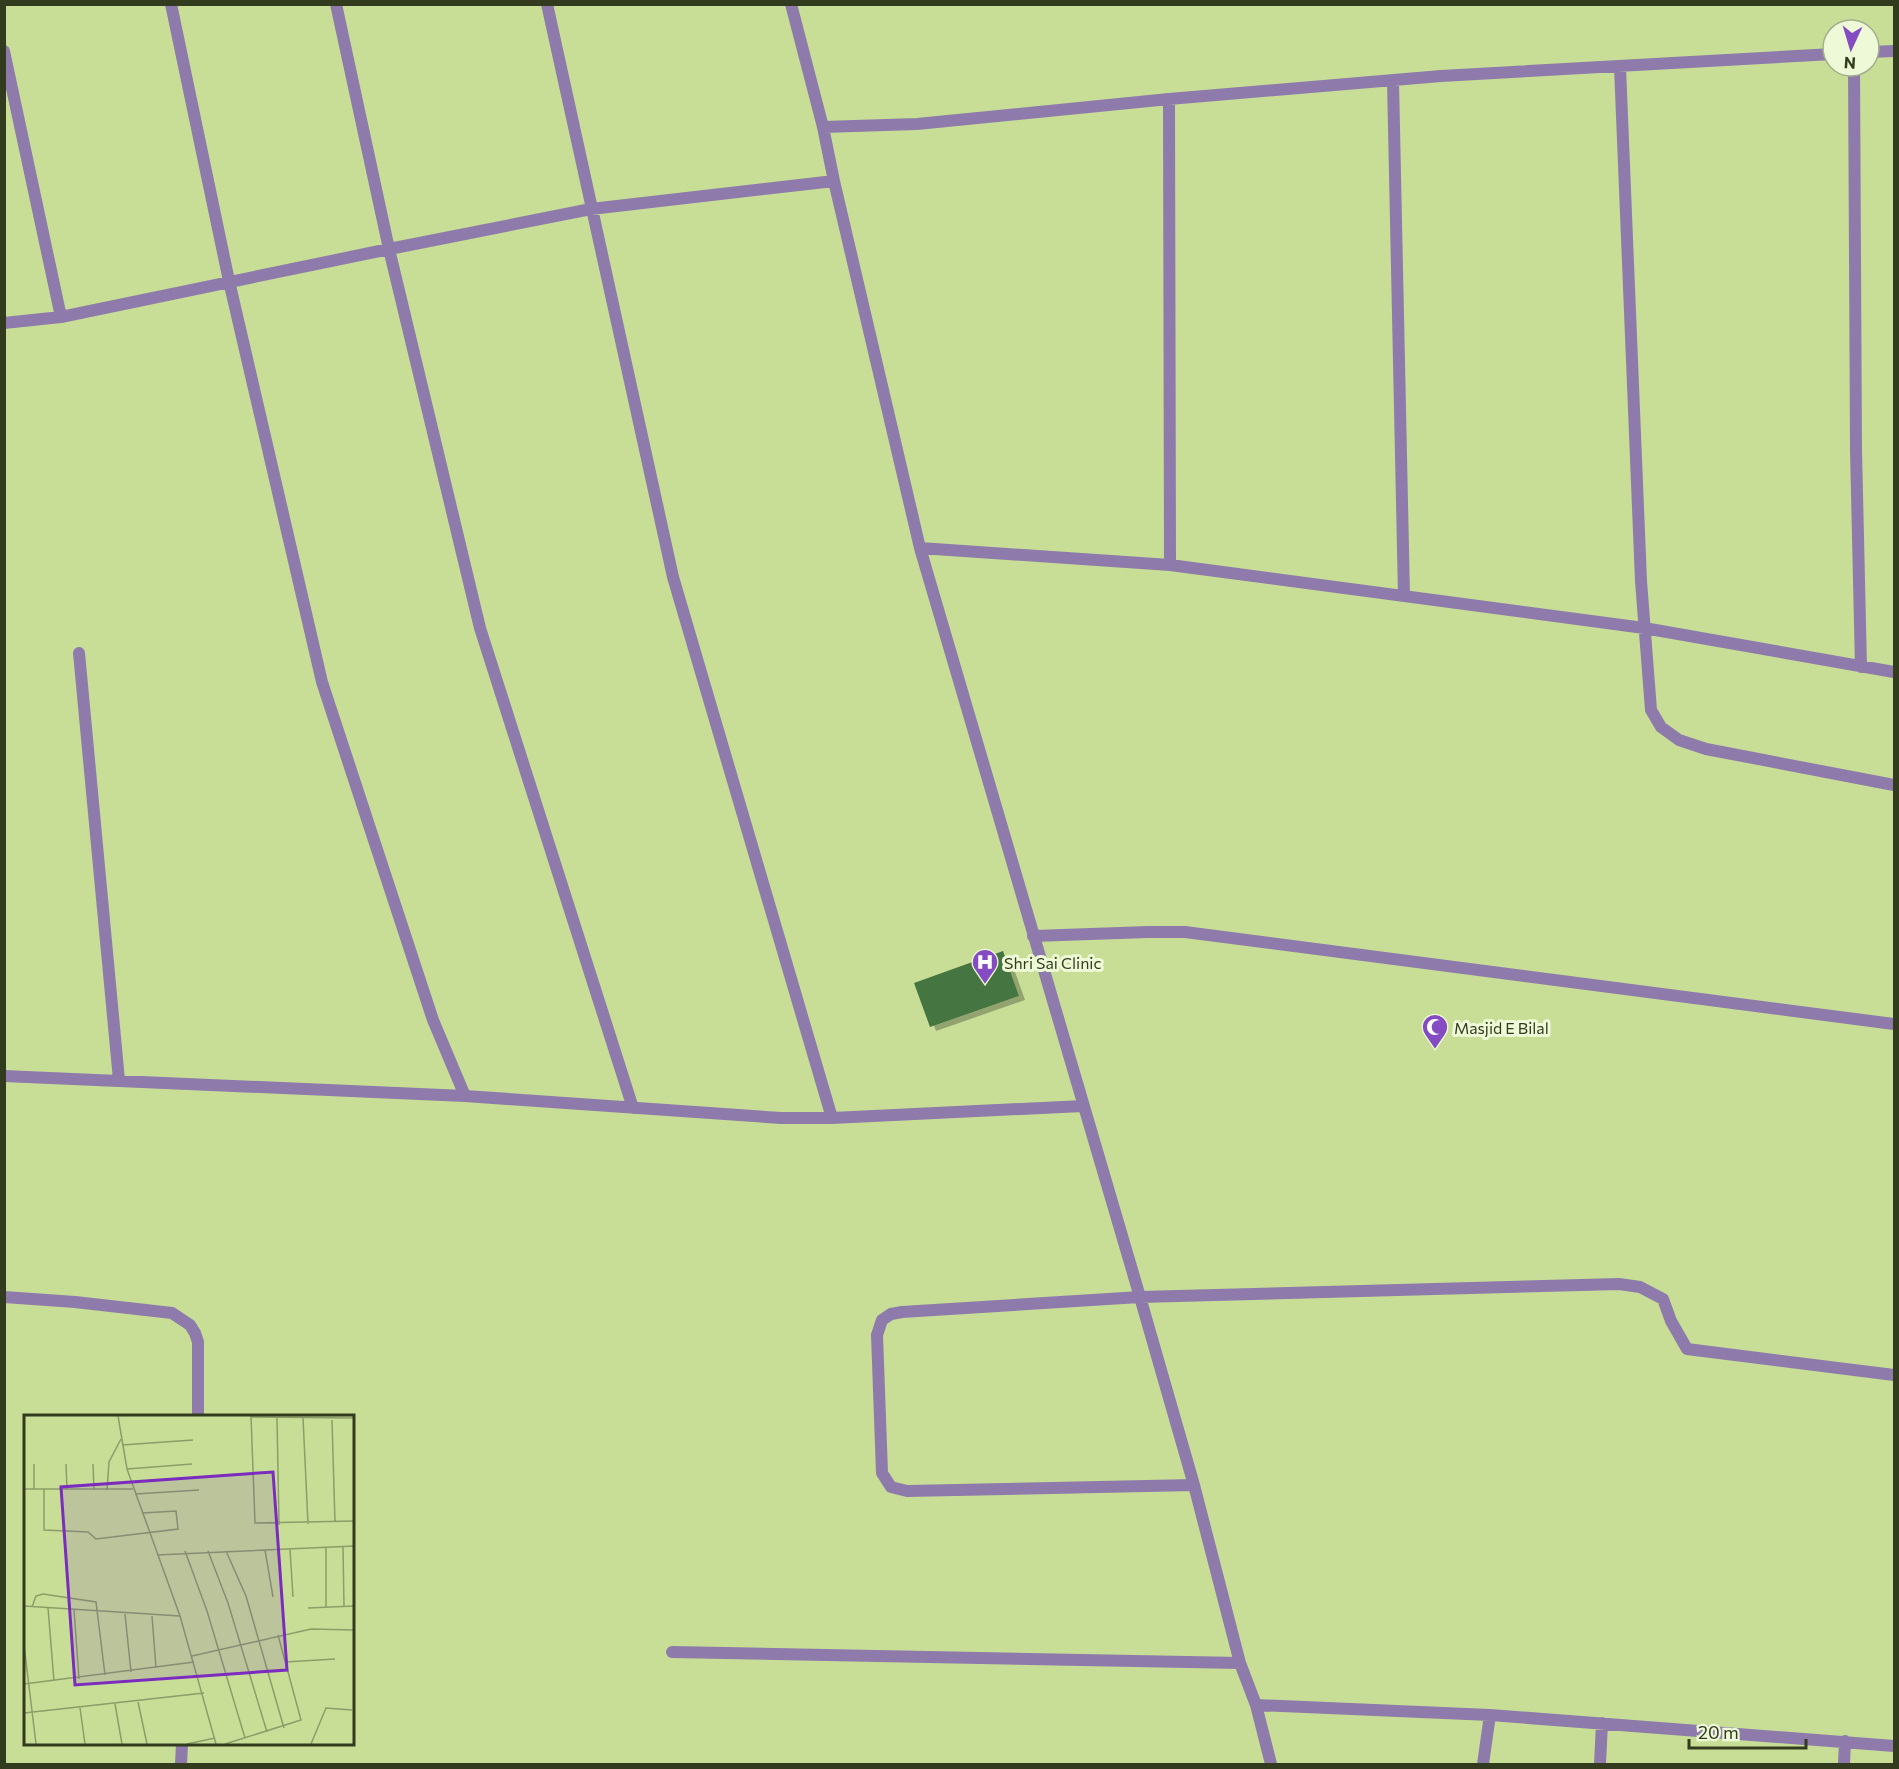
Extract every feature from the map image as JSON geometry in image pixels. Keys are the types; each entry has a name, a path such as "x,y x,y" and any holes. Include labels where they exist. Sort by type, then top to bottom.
{"street":[{"path":"171,4 229,281 322,682 434,1020 465,1096"},
{"path":"336,4 389,249 480,628 633,1108"},
{"path":"547,4 673,577 832,1118"},
{"path":"791,4 823,127 920,548 1140,1297 1194,1485 1240,1663 1256,1705 1271,1764"},
{"path":"4,51 61,316"},
{"path":"823,127 917,124 1169,99 1441,76 1821,55"},
{"path":"1620,66 1644,628 1651,710 1661,727 1679,740 1706,749 1894,785"},
{"path":"1854,78 1856,438 1861,667"},
{"path":"1393,81 1404,596"},
{"path":"1169,99 1170,565"},
{"path":"4,323 61,316 591,209 834,181"},
{"path":"920,548 1170,565 1644,628 1894,672"},
{"path":"79,653 119,1080"},
{"path":"1033,936 1185,932 1894,1024"},
{"path":"4,1076 465,1096 781,1118 832,1118 1083,1106"},
{"path":"1194,1485 907,1491 891,1487 882,1473 878,1335 882,1320 891,1314 902,1312 1140,1297 1619,1284 1640,1287 1663,1299 1671,1322 1687,1349 1894,1375"},
{"path":"4,1298 75,1302 172,1313 190,1325 198,1342 198,1415"},
{"path":"672,1652 1240,1663"},
{"path":"1256,1705 1490,1715 1894,1746"},
{"path":"1483,1764 1490,1715"},
{"path":"1600,1764 1602,1723"},
{"path":"1844,1764 1845,1741"},
{"path":"181,1764 182,1745"}],"building":[{"path":"1003,951 1019,996 930,1027 914,983"}],"place":[{"name":"Shri Sai Clinic","path":"985,985"},
{"name":"Masjid E Bilal","path":"1435,1050"}]}
